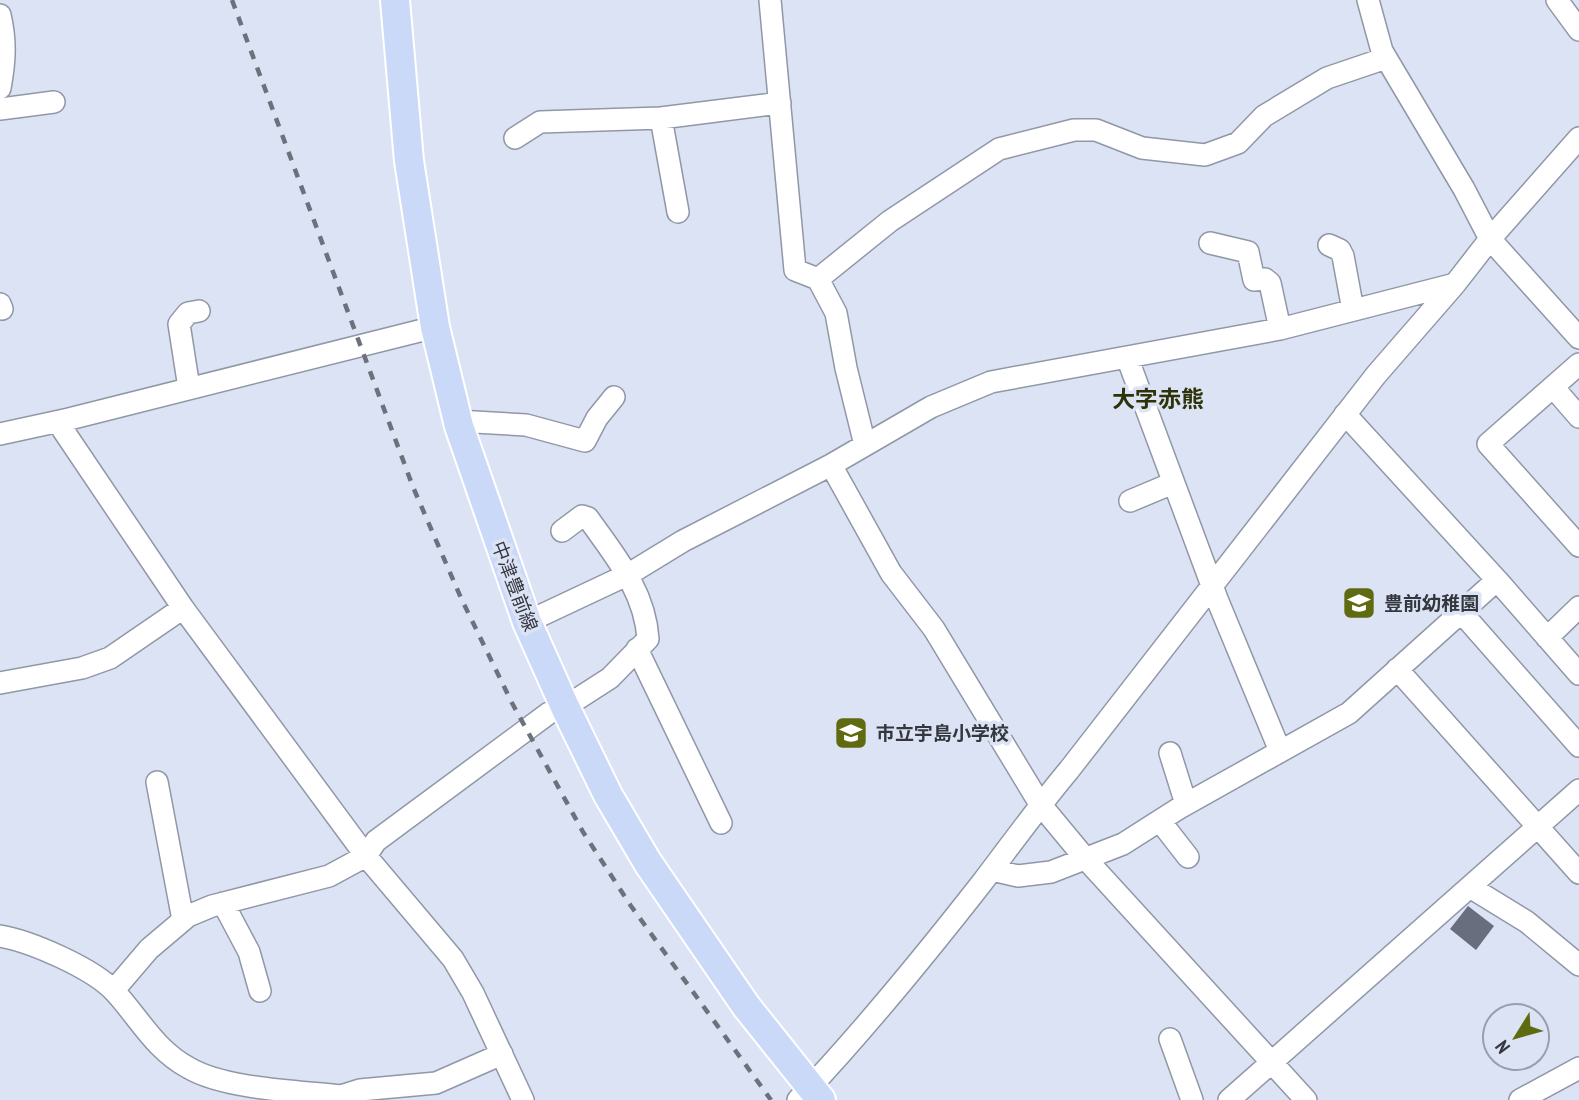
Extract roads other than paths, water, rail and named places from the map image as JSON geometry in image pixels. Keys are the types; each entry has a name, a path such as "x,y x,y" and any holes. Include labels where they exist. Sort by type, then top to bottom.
{"main road":[{"name":"中津豊前線","path":"394,0 409,161 435,327 457,421 527,622 608,795 648,863 810,1096"}],"street":[{"path":"770,0 795,270 818,279 836,313 846,368 865,444"},
{"path":"1368,0 1382,51 1464,189 1490,239 1579,338"},
{"path":"1557,0 1579,30"},
{"path":"0,15 5,39 5,62 0,88"},
{"path":"818,279 890,221 999,149 1074,130 1096,130 1142,148 1205,155 1238,143 1264,116 1327,78 1386,58"},
{"path":"0,109 54,102"},
{"path":"515,138 540,122 661,118 780,103"},
{"path":"661,118 678,212"},
{"path":"810,1096 992,870 1040,804 1376,375 1579,138"},
{"path":"1210,243 1248,252 1254,280 1265,279 1270,283 1280,329"},
{"path":"1329,245 1340,250 1343,256 1353,310"},
{"path":"527,622 629,573 683,541 831,465 931,407 991,382 1280,329 1455,284"},
{"path":"188,388 179,324 188,313 199,311"},
{"path":"0,434 435,327"},
{"path":"1127,357 1212,584 1280,751"},
{"path":"1579,364 1488,444 1579,546"},
{"path":"1553,387 1579,417"},
{"path":"457,421 526,425 585,441 597,418 614,397"},
{"path":"1345,414 1579,674"},
{"path":"69,419 63,430 183,608 366,856 453,959 473,993 523,1100"},
{"path":"831,465 891,573 934,629 1040,804 1084,858 1306,1100"},
{"path":"1130,501 1173,483"},
{"path":"114,990 149,949 184,920 212,906 329,876 366,856 376,841 446,787 548,713 565,707 610,678 648,639 647,620 629,573 588,518 582,516 562,531"},
{"path":"992,870 1018,876 1033,875 1066,868 1084,858 1123,844 1186,804 1349,713 1497,580"},
{"path":"1547,638 1579,607"},
{"path":"0,683 82,668 110,658 183,608"},
{"path":"1461,612 1579,746"},
{"path":"637,649 721,823"},
{"path":"1397,668 1579,873"},
{"path":"1170,753 1186,804"},
{"path":"157,782 184,920"},
{"path":"1229,1100 1577,795"},
{"path":"1160,821 1188,857"},
{"path":"1470,887 1527,922 1579,965"},
{"path":"223,903 249,952 260,991"},
{"path":"0,936 16,939 80,967 114,990 162,1049 188,1068 219,1082 342,1098 360,1090 436,1083 502,1054"},
{"path":"1170,1039 1192,1100"},
{"path":"1520,1100 1579,1068"}],"railway":[{"path":"232,0 413,487 461,598 512,703 583,832 631,906 771,1100"}],"place":[{"name":"豊前幼稚園","path":"1359,603"},
{"name":"市立宇島小学校","path":"851,733"}],"district":[{"name":"大字赤熊","path":"1158,399"}]}
